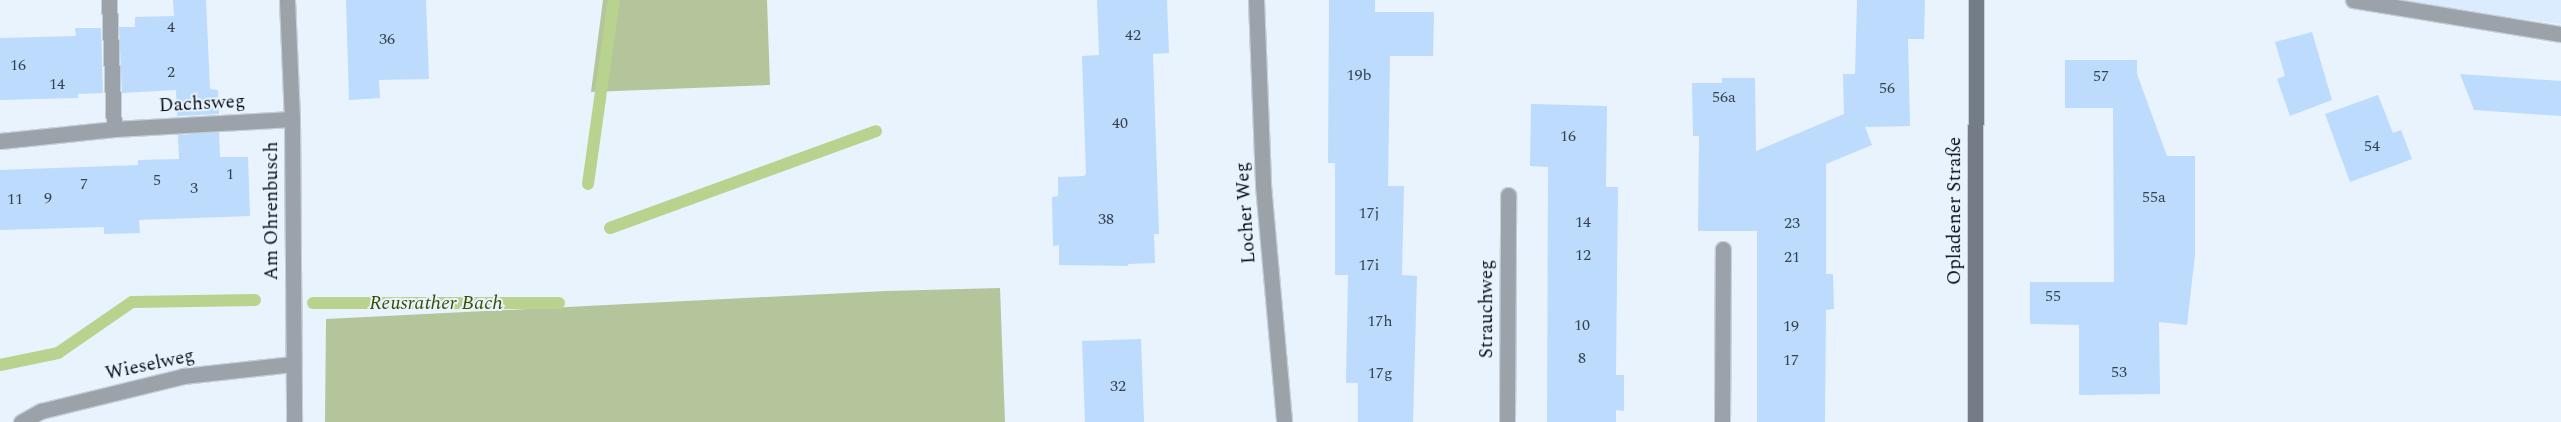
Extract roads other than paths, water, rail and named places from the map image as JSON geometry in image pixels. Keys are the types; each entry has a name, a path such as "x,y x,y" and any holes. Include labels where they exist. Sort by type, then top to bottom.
{"main road":[{"name":"Opladener Straße","path":"1974,422 1976,0"}],"street":[{"path":"109,0 114,129"},
{"name":"Am Ohrenbusch","path":"286,0 292,119 292,364 294,422"},
{"name":"Locher Weg","path":"1256,0 1262,185 1284,422"},
{"path":"2352,0 2561,34"},
{"name":"Dachsweg","path":"0,141 114,129 292,119"},
{"name":"Strauchweg","path":"1506,422 1508,195"},
{"path":"1722,422 1723,249"},
{"name":"Wieselweg","path":"21,422 41,411 183,376 292,364"}],"waterway":[{"name":"Reusrather Bach","path":"588,184 614,0"},
{"path":"610,228 876,131"},
{"name":"Reusrather Bach","path":"0,365 58,353 132,302 255,300"},
{"name":"Reusrather Bach","path":"313,303 559,303"}]}
